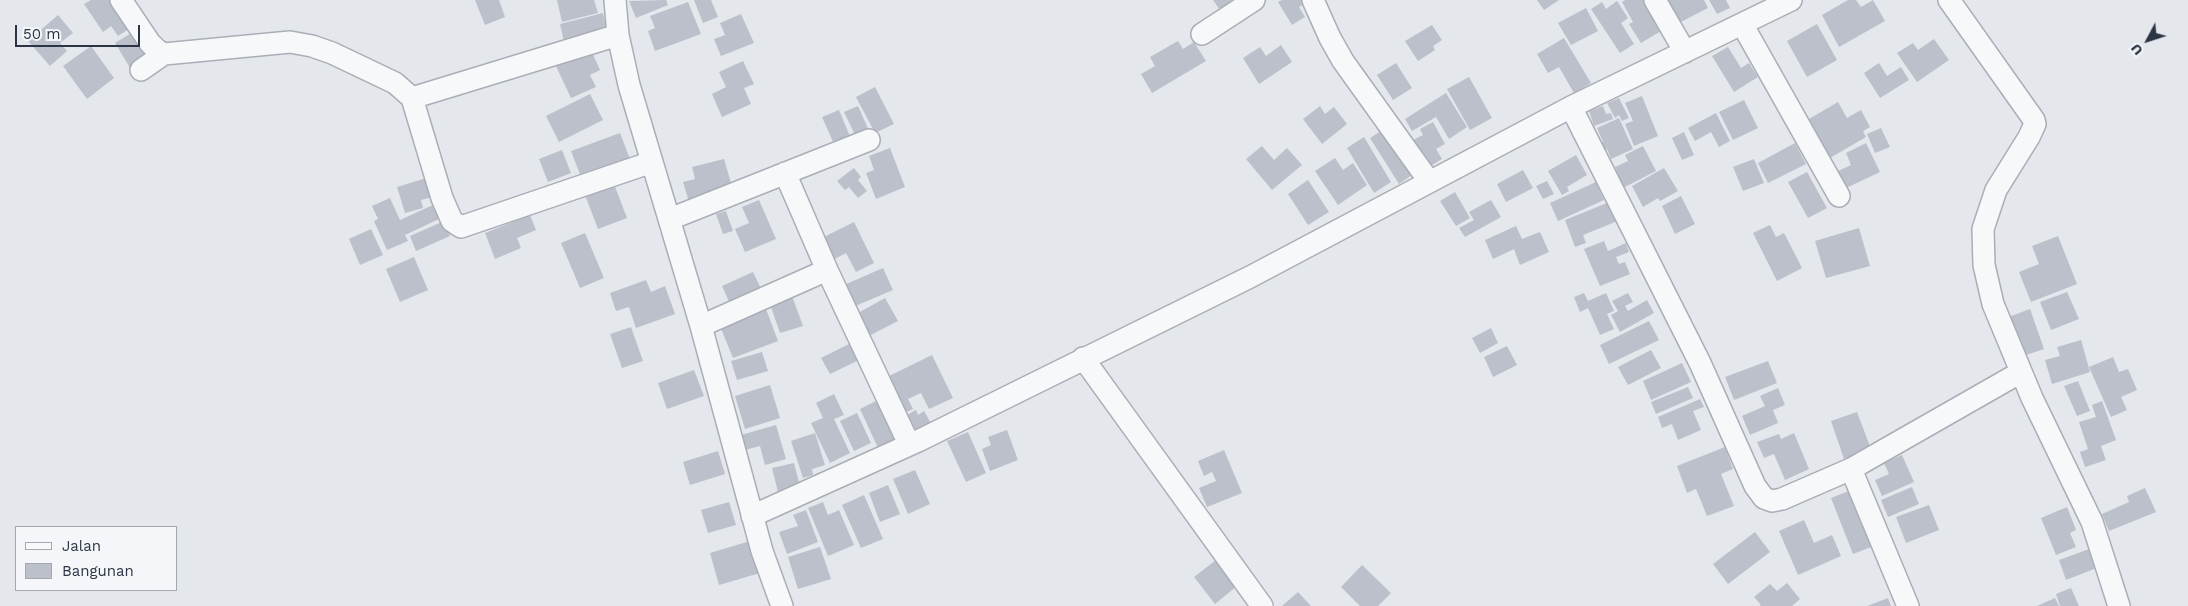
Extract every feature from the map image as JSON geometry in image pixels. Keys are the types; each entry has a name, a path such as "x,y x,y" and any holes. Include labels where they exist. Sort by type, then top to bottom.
{"street":[{"path":"121,0 150,43 157,50 170,54 290,42 312,46 332,53 395,83 412,98 442,198 452,221 461,227 652,162"},
{"path":"615,0 618,36 629,84 701,326 752,516 772,584 782,606"},
{"path":"1202,34 1254,0"},
{"path":"1313,0 1330,38 1343,61 1430,182"},
{"path":"1655,0 1685,52"},
{"path":"752,516 909,444 1250,277 1571,107 1791,0"},
{"path":"1949,0 2034,120 2035,124 2029,137 1996,190 1983,229 1984,265 1993,304 2021,372 2092,522 2119,606"},
{"path":"1742,24 1839,196"},
{"path":"412,98 618,36"},
{"path":"142,70 170,54"},
{"path":"1571,107 1700,363 1758,492 1764,498 1772,501 1782,499 1852,469 2021,372"},
{"path":"670,220 870,140"},
{"path":"785,174 827,270 909,444"},
{"path":"701,326 827,270"},
{"path":"1083,358 1262,606"},
{"path":"1852,469 1908,606"}],"building":[{"path":"91,0 114,0 132,27 118,36 111,26 103,32 84,4"},
{"path":"475,0 499,0 505,17 485,25"},
{"path":"557,0 594,0 598,13 562,22"},
{"path":"666,0 668,5 636,18 629,1"},
{"path":"694,0 711,0 718,17 703,23"},
{"path":"1213,0 1241,0 1222,13"},
{"path":"1282,0 1310,0 1299,7 1305,17 1292,25 1278,2"},
{"path":"1537,0 1559,0 1544,10"},
{"path":"1625,0 1649,0 1666,28 1641,43 1629,24 1633,22 1622,2"},
{"path":"1663,0 1704,0 1708,8 1675,25"},
{"path":"1709,0 1726,0 1730,8 1717,14"},
{"path":"1848,0 1856,0 1861,7 1873,0 1885,21 1839,47 1822,15"},
{"path":"1617,1 1628,18 1621,23 1634,44 1620,53 1591,9 1602,2 1606,9"},
{"path":"688,2 701,34 655,51 648,31 655,28 650,16"},
{"path":"1586,8 1598,31 1571,45 1558,23"},
{"path":"603,13 608,36 565,46 560,24"},
{"path":"741,14 754,43 721,56 714,39 725,35 720,23"},
{"path":"58,15 73,33 60,43 67,51 50,66 28,41"},
{"path":"1817,24 1837,60 1807,77 1787,41"},
{"path":"1432,25 1442,40 1433,46 1435,50 1418,61 1405,41"},
{"path":"136,30 153,58 132,71 115,43"},
{"path":"1564,38 1591,83 1574,93 1559,67 1548,73 1537,54"},
{"path":"1934,39 1949,60 1917,82 1897,53 1913,43 1918,50"},
{"path":"1178,41 1183,49 1194,42 1206,61 1152,93 1141,74 1155,66 1150,57"},
{"path":"1281,45 1292,62 1259,84 1243,58 1260,47 1266,56"},
{"path":"91,46 114,78 87,99 63,66"},
{"path":"1728,47 1741,68 1749,63 1758,77 1734,92 1712,56"},
{"path":"590,48 600,70 590,75 596,87 571,98 555,64"},
{"path":"743,61 754,84 744,88 751,104 722,117 712,94 726,87 719,72"},
{"path":"1396,63 1412,88 1393,100 1377,75"},
{"path":"1879,63 1887,76 1901,67 1909,80 1880,98 1864,73"},
{"path":"1469,77 1492,118 1470,130 1447,89"},
{"path":"875,87 894,124 875,133 856,97"},
{"path":"1446,93 1467,127 1449,139 1436,117 1412,131 1405,119"},
{"path":"590,94 603,120 559,142 546,116"},
{"path":"1642,96 1658,136 1634,146 1625,124 1633,121 1625,103"},
{"path":"1619,98 1629,118 1622,121 1619,115 1615,118 1607,103"},
{"path":"1744,100 1758,128 1733,140 1719,112"},
{"path":"1838,102 1847,118 1861,110 1870,127 1863,131 1866,137 1830,158 1809,119"},
{"path":"858,106 870,133 857,139 844,112"},
{"path":"1320,106 1325,114 1334,107 1347,124 1322,144 1303,119"},
{"path":"1603,106 1606,114 1611,113 1613,119 1594,126 1589,111"},
{"path":"839,110 851,139 835,146 822,117"},
{"path":"1716,113 1730,141 1719,147 1711,132 1695,141 1688,128"},
{"path":"1619,118 1633,149 1611,159 1607,149 1598,154 1594,146 1603,142 1597,128"},
{"path":"1433,122 1445,144 1436,149 1442,159 1424,170 1409,142 1423,135 1420,129"},
{"path":"1386,128 1415,173 1399,184 1370,138"},
{"path":"1881,128 1890,147 1875,153 1867,134"},
{"path":"1684,132 1694,155 1682,160 1672,138"},
{"path":"620,133 630,159 581,177 571,151"},
{"path":"1364,137 1391,182 1374,193 1347,148"},
{"path":"1795,143 1806,164 1768,183 1758,163"},
{"path":"1866,143 1880,172 1846,188 1838,171 1851,165 1846,153"},
{"path":"1262,146 1274,160 1287,148 1302,165 1272,190 1246,159"},
{"path":"1643,146 1656,171 1619,190 1612,177 1618,174 1615,167 1628,161 1625,155"},
{"path":"890,148 905,187 876,199 866,173 874,170 869,156"},
{"path":"562,150 571,173 548,182 539,159"},
{"path":"1576,155 1587,175 1567,187 1569,191 1562,195 1548,171"},
{"path":"1335,158 1343,170 1353,163 1367,185 1338,205 1315,171"},
{"path":"724,159 733,190 689,202 683,182 695,179 692,167"},
{"path":"1754,159 1764,183 1743,191 1733,167"},
{"path":"854,168 861,177 858,180 867,191 858,198 849,187 845,190 837,181"},
{"path":"1664,168 1678,191 1660,201 1658,198 1643,207 1632,186"},
{"path":"1523,170 1533,188 1506,202 1497,184"},
{"path":"1807,172 1827,208 1808,218 1788,182"},
{"path":"430,177 436,196 421,200 423,208 405,213 397,187"},
{"path":"1308,180 1329,212 1308,225 1288,194"},
{"path":"1547,181 1554,194 1543,199 1536,186"},
{"path":"1596,182 1604,200 1558,221 1550,203"},
{"path":"614,184 627,218 598,229 585,195"},
{"path":"1455,192 1470,218 1456,226 1440,201"},
{"path":"1681,196 1695,224 1675,234 1662,206"},
{"path":"390,198 400,220 433,205 439,219 405,235 408,241 387,250 374,221 378,219 372,206"},
{"path":"759,200 776,239 745,252 735,229 749,223 742,207"},
{"path":"1491,200 1501,217 1465,237 1459,228 1474,220 1469,212"},
{"path":"1612,201 1620,220 1583,235 1586,243 1575,247 1565,220"},
{"path":"726,211 733,231 723,234 716,214"},
{"path":"530,215 536,230 517,238 521,248 495,259 485,233"},
{"path":"444,221 450,236 416,251 410,236"},
{"path":"854,222 874,263 856,272 846,253 833,260 822,238"},
{"path":"1770,225 1776,237 1784,233 1802,268 1777,281 1753,233"},
{"path":"1516,226 1522,239 1540,232 1549,252 1520,265 1514,249 1493,259 1485,240"},
{"path":"1859,228 1870,266 1826,278 1815,241"},
{"path":"371,229 383,255 360,265 349,239"},
{"path":"585,233 604,278 580,288 561,243"},
{"path":"2058,236 2077,284 2031,302 2019,272 2039,264 2032,246"},
{"path":"1604,241 1608,251 1626,243 1629,252 1616,257 1619,264 1625,262 1630,274 1600,286 1584,249"},
{"path":"414,257 428,290 400,302 386,269"},
{"path":"883,268 893,290 853,307 844,285"},
{"path":"753,272 764,295 733,310 722,286"},
{"path":"646,280 651,292 665,286 675,314 636,328 629,307 616,311 610,293"},
{"path":"2067,292 2079,319 2051,330 2040,302"},
{"path":"1584,293 1588,301 1606,293 1614,311 1607,314 1614,329 1600,335 1588,308 1580,312 1574,297"},
{"path":"1628,293 1633,302 1625,306 1628,311 1647,300 1654,313 1620,332 1611,315 1618,311 1612,301"},
{"path":"792,296 803,326 780,333 770,304"},
{"path":"885,298 898,321 863,339 851,317"},
{"path":"766,309 778,341 733,358 720,326"},
{"path":"2030,309 2044,349 2020,357 2006,318"},
{"path":"1649,321 1659,340 1609,364 1600,345"},
{"path":"631,327 643,361 622,368 610,334"},
{"path":"1491,328 1498,343 1480,353 1472,338"},
{"path":"2081,340 2090,372 2052,384 2045,360 2060,356 2057,347"},
{"path":"855,341 863,358 830,374 821,358"},
{"path":"1507,346 1517,365 1493,377 1484,357"},
{"path":"1651,350 1661,368 1628,385 1618,367"},
{"path":"762,352 768,371 737,380 731,361"},
{"path":"932,355 953,398 929,409 921,393 908,399 913,409 900,415 883,379"},
{"path":"2113,357 2119,372 2128,369 2137,390 2121,397 2127,410 2111,417 2089,367"},
{"path":"1768,361 1777,383 1734,400 1725,377"},
{"path":"1682,363 1691,382 1651,400 1643,381"},
{"path":"694,370 704,396 667,409 658,383"},
{"path":"2078,381 2090,411 2077,416 2064,386"},
{"path":"770,385 780,418 745,429 735,396"},
{"path":"1688,387 1693,398 1656,414 1651,402"},
{"path":"1778,388 1785,405 1773,410 1778,423 1750,435 1742,416 1765,406 1760,396"},
{"path":"834,394 844,415 834,419 850,453 830,463 811,423 823,418 816,403"},
{"path":"884,397 903,438 879,450 860,409"},
{"path":"1700,399 1704,407 1693,411 1701,430 1678,440 1672,424 1662,428 1658,417"},
{"path":"2102,401 2116,440 2101,446 2106,460 2085,467 2080,452 2088,449 2079,422 2096,417 2092,405"},
{"path":"916,410 918,415 924,411 933,427 914,437 903,417"},
{"path":"1857,412 1871,449 1844,459 1831,421"},
{"path":"857,413 871,443 854,451 840,421"},
{"path":"776,425 786,459 765,465 760,446 745,450 741,435"},
{"path":"1007,430 1018,460 990,471 982,449 991,445 988,437"},
{"path":"968,432 986,473 966,482 947,441"},
{"path":"815,433 825,465 812,469 813,475 803,478 791,441"},
{"path":"1794,433 1809,469 1785,480 1774,454 1764,458 1757,442 1779,434 1781,439"},
{"path":"1725,447 1733,469 1721,474 1734,506 1707,516 1696,489 1687,493 1677,466"},
{"path":"1224,450 1242,493 1207,507 1199,488 1216,481 1212,472 1204,476 1198,461"},
{"path":"718,451 725,474 690,485 683,462"},
{"path":"1902,455 1914,482 1882,496 1875,480 1889,474 1884,463"},
{"path":"794,463 801,490 779,496 772,468"},
{"path":"915,470 930,504 908,514 893,479"},
{"path":"888,485 900,514 880,522 869,493"},
{"path":"1912,487 1919,504 1888,517 1881,500"},
{"path":"1856,488 1879,544 1853,554 1831,498"},
{"path":"2145,488 2156,512 2109,531 2102,514 2129,502 2127,496"},
{"path":"864,495 883,539 861,548 842,505"},
{"path":"729,502 736,525 708,533 701,510"},
{"path":"823,502 828,515 839,510 854,545 828,556 808,508"},
{"path":"1929,505 1939,530 1906,543 1896,517"},
{"path":"2067,507 2076,530 2070,533 2076,547 2056,555 2041,518"},
{"path":"806,510 818,542 787,554 779,532 798,526 793,515"},
{"path":"1804,520 1814,543 1832,535 1841,556 1798,575 1779,531"},
{"path":"1755,532 1770,552 1728,584 1713,564"},
{"path":"750,541 760,573 719,585 710,553"},
{"path":"820,547 831,579 798,589 788,557"},
{"path":"2092,548 2099,567 2066,580 2059,560"},
{"path":"1216,560 1237,586 1215,604 1194,577"},
{"path":"1362,565 1391,593 1378,606 1360,606 1341,587"},
{"path":"1787,583 1800,599 1792,606 1759,606 1761,605 1754,597 1770,584 1777,591"},
{"path":"2071,588 2079,606 2060,606 2056,594"},
{"path":"1298,592 1311,606 1282,606"},
{"path":"1888,598 1891,606 1867,606"},
{"path":"2055,598 2059,606 2037,606"}]}
